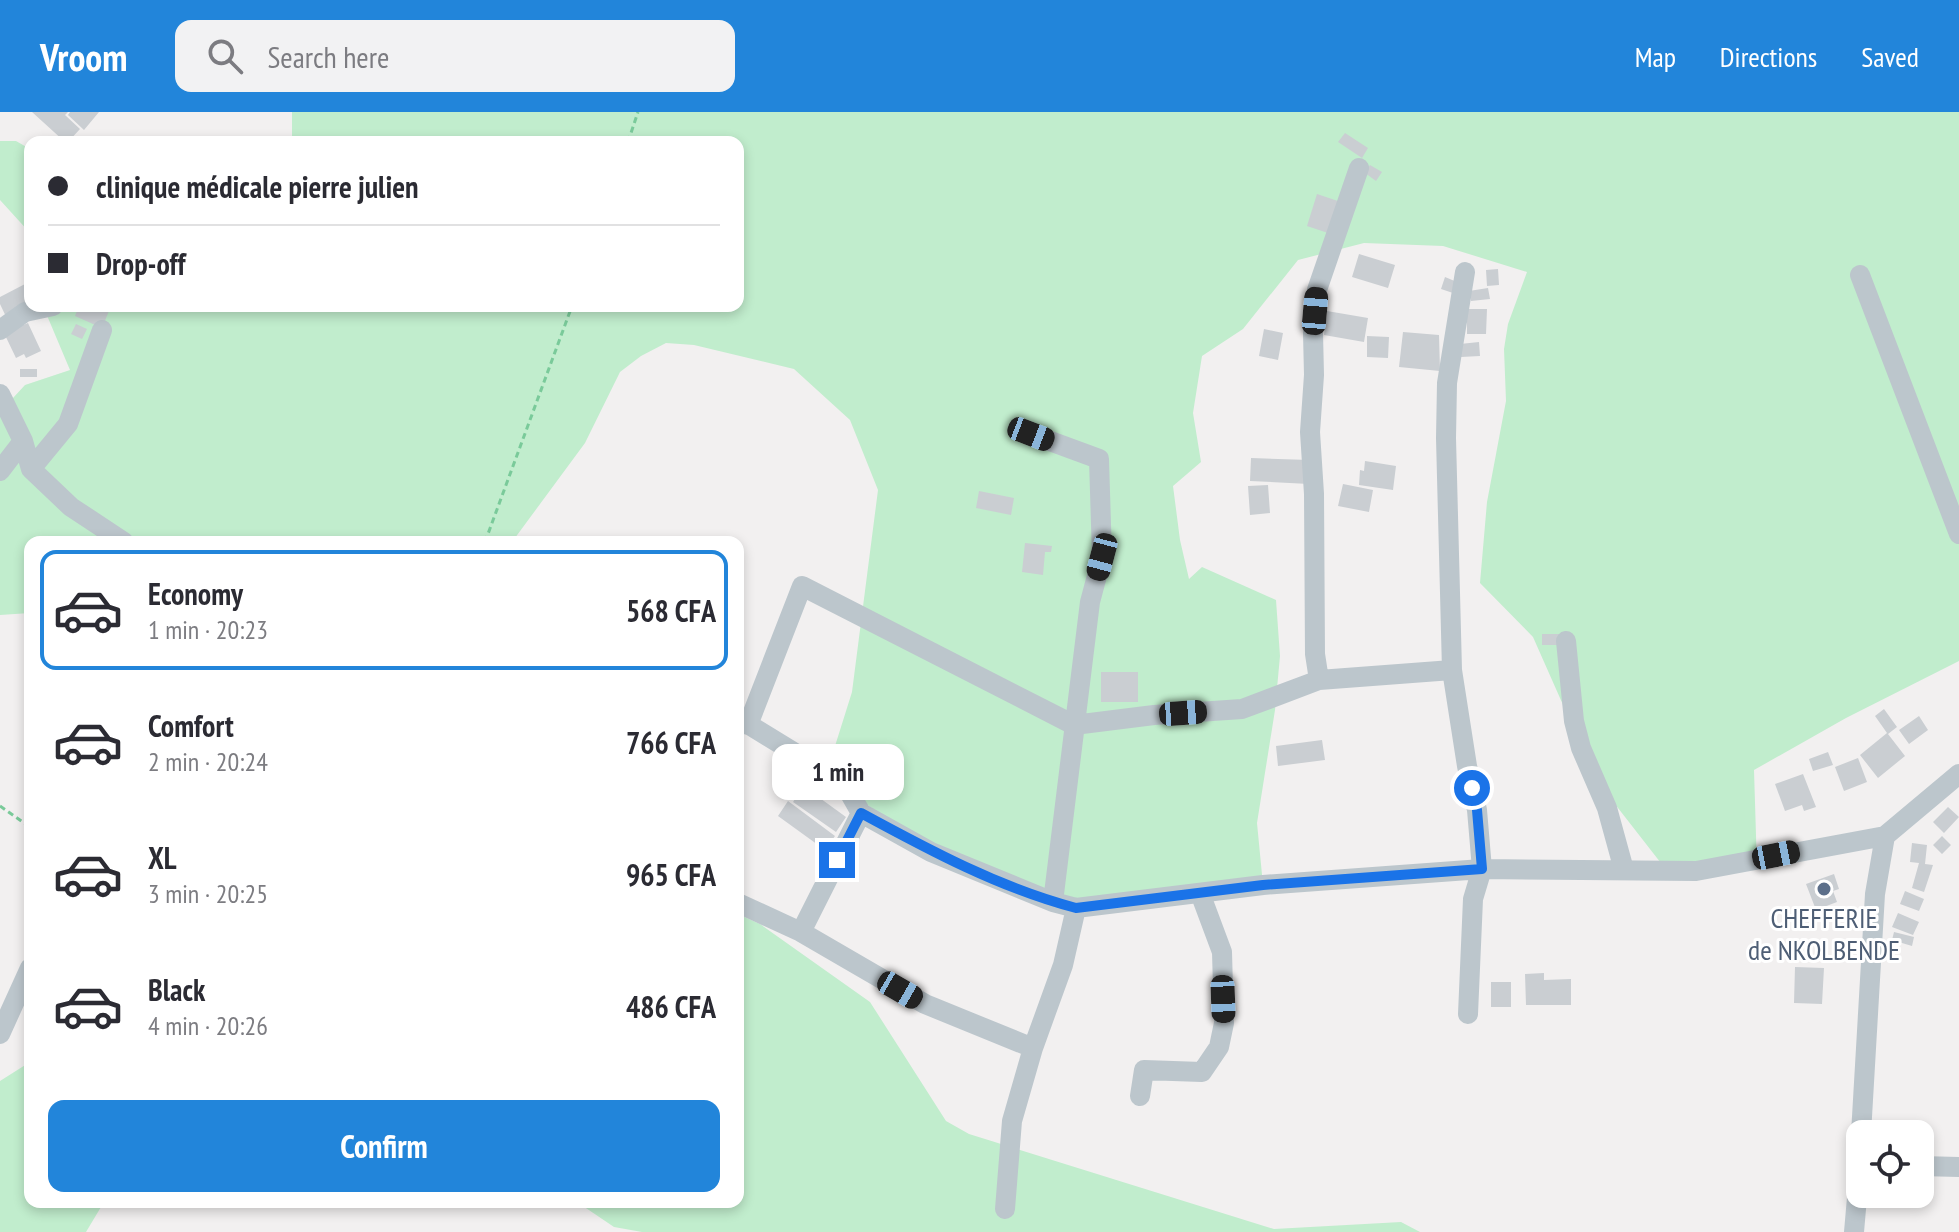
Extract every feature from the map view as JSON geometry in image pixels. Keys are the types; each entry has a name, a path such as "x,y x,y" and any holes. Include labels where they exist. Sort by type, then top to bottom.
{"street":[{"path":"1319,680 1315,654 1314,494 1310,432 1313,333 1317,290 1359,168"},
{"path":"1465,272 1447,383 1452,670 1477,810 1482,869 1473,899 1468,1014"},
{"path":"1860,275 1959,534"},
{"path":"0,330 25,312"},
{"path":"31,469 68,424 102,330"},
{"path":"0,394 23,441 31,469 71,507 115,536"},
{"path":"1031,434 1099,459 1102,557 1090,602 1053,902"},
{"path":"0,471 23,441"},
{"path":"744,720 802,586 1074,725 1242,709 1319,680 1452,670"},
{"path":"1566,641 1574,721 1581,748 1607,808 1624,870"},
{"path":"744,723 844,783 861,813 931,852 1053,902 1076,908 1263,885 1482,869 1696,871 1885,836 1959,774"},
{"path":"801,932 861,813"},
{"path":"1862,1120 1875,894 1885,836"},
{"path":"1140,1096 1144,1070 1202,1072 1219,1047 1224,1023 1222,952 1200,893"},
{"path":"744,906 801,932 925,1004 1033,1048"},
{"path":"1005,1209 1012,1121 1033,1048 1063,965 1076,908"},
{"path":"0,1034 24,981"},
{"path":"1934,1166 1959,1167"},
{"path":"1854,1232 1856,1208"}],"path":[{"path":"630,136 638,112"},
{"path":"487,536 570,312"},
{"path":"0,806 24,823"}],"green space":[{"path":"292,112 1959,112 1959,661 1846,718 1754,770 1757,868 1671,876 1611,799 1579,741 1533,637 1480,583 1487,502 1506,401 1504,349 1508,324 1527,272 1443,246 1364,243 1298,260 1243,329 1202,356 1193,413 1201,462 1173,486 1189,579 1202,567 1276,600 1280,656 1275,710 1257,823 1263,885 1110,910 943,858 866,804 830,762 852,692 878,490 850,420 794,369 694,345 666,343 620,372 585,443 516,536 24,536 24,613 0,615 0,404 13,398 25,385 70,370 46,312 744,312 744,136 292,136"},
{"path":"0,141 16,141 24,146 24,226 0,200"},
{"path":"744,917 760,924 870,1002 946,1121 969,1134 1274,1229 1401,1222 1420,1232 642,1232 614,1227 586,1208 744,1208"},
{"path":"24,1066 24,1208 100,1208 86,1232 0,1232 0,1081"}],"building":[{"path":"32,112 68,112 65,115 80,129 74,136 58,136"},
{"path":"70,112 99,112 84,130 68,115"},
{"path":"1345,133 1368,148 1362,158 1338,142"},
{"path":"1370,165 1382,172 1376,181 1365,173"},
{"path":"1317,194 1344,203 1334,235 1307,226"},
{"path":"1359,254 1395,265 1388,288 1352,277"},
{"path":"1498,269 1499,285 1487,286 1486,270"},
{"path":"1445,277 1457,282 1453,293 1441,289"},
{"path":"24,285 24,311 9,323 0,297"},
{"path":"1488,288 1490,299 1471,301 1469,291"},
{"path":"1467,309 1487,309 1486,334 1467,334"},
{"path":"1327,311 1368,318 1364,342 1324,335"},
{"path":"77,312 109,312 102,328 75,316"},
{"path":"28,323 41,351 26,358 24,354 16,358 4,333"},
{"path":"76,324 87,329 82,339 71,334"},
{"path":"1264,329 1283,333 1278,360 1259,356"},
{"path":"1403,332 1439,335 1440,371 1399,367"},
{"path":"1367,336 1389,337 1388,358 1367,357"},
{"path":"1479,342 1480,356 1461,357 1460,344"},
{"path":"20,369 37,369 37,377 20,377"},
{"path":"1251,458 1310,460 1309,484 1250,481"},
{"path":"1365,461 1396,466 1393,490 1359,485 1360,470 1364,471"},
{"path":"1343,484 1373,490 1369,512 1338,506"},
{"path":"1268,485 1270,513 1250,515 1248,486"},
{"path":"979,491 1014,498 1011,515 976,508"},
{"path":"1025,543 1052,546 1051,552 1045,552 1043,575 1022,572"},
{"path":"1542,634 1563,634 1563,645 1542,645"},
{"path":"1101,672 1138,672 1138,702 1101,702"},
{"path":"1884,709 1897,727 1888,734 1905,756 1878,778 1860,755 1887,733 1875,716"},
{"path":"1919,716 1928,730 1909,744 1899,730"},
{"path":"1322,740 1325,760 1278,766 1276,746"},
{"path":"1828,752 1833,765 1813,771 1809,759"},
{"path":"1858,758 1867,782 1844,791 1835,767"},
{"path":"807,772 826,783 819,795 806,788 846,817 836,832 793,802 803,787 800,784"},
{"path":"1803,774 1816,807 1804,811 1802,805 1785,811 1775,784"},
{"path":"788,801 835,836 825,850 778,816"},
{"path":"1948,807 1959,817 1944,833 1933,822"},
{"path":"1942,836 1951,845 1942,854 1933,845"},
{"path":"1912,843 1927,845 1925,864 1933,865 1924,892 1912,888 1919,863 1910,862"},
{"path":"1834,874 1839,889 1833,891 1837,902 1816,910 1806,884"},
{"path":"1905,891 1924,899 1919,911 1900,904"},
{"path":"1898,913 1919,922 1913,935 1892,927"},
{"path":"1894,932 1914,937 1912,946 1892,940"},
{"path":"1795,967 1824,968 1822,1004 1794,1003"},
{"path":"1544,973 1544,980 1571,979 1571,1005 1526,1005 1525,974"},
{"path":"1491,982 1511,982 1511,1007 1491,1007"}],"place":[{"name":"CHEFFERIE de NKOLBENDE","path":"1824,889"}],"route":[{"path":"837,860 861,813 931,852 1053,902 1076,908 1263,885 1482,869 1472,788"}]}
